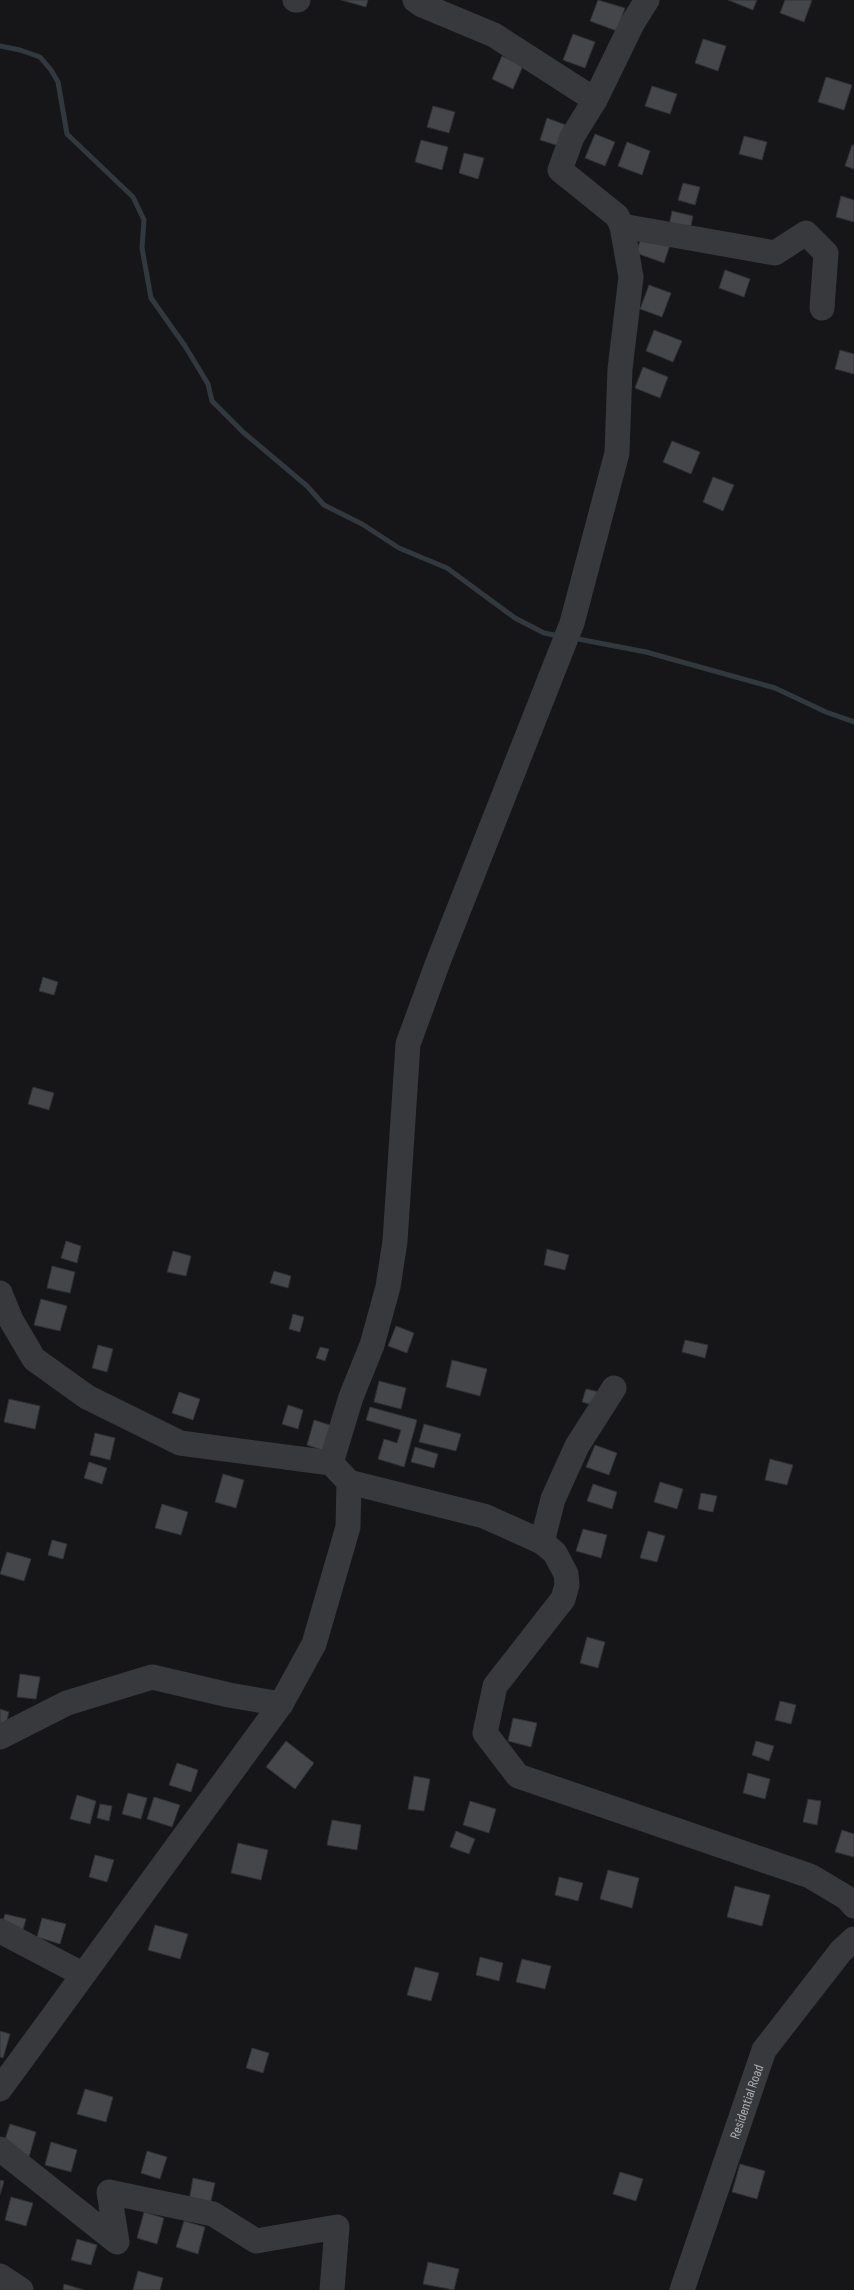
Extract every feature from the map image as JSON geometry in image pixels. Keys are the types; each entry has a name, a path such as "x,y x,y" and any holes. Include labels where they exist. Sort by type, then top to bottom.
{"street":[{"path":"415,0 422,5 494,35 595,100"},
{"path":"331,1463 351,1397 372,1345 388,1287 395,1241 408,1044 438,962 572,623 617,453 620,369 630,277 622,226 617,216 560,170 572,137 595,100 632,24 646,0"},
{"path":"622,226 775,254 806,233 826,254 822,308"},
{"path":"0,1294 11,1320 34,1359 87,1397 180,1443 331,1463 349,1482 484,1516 542,1542 555,1553 566,1574 563,1599 495,1686 485,1733 518,1776 810,1876 847,1898 854,1906"},
{"path":"542,1542 553,1499 577,1446 614,1388"},
{"path":"0,2089 82,1974 281,1704 314,1644 348,1526 349,1482"},
{"path":"0,1737 67,1703 152,1677 229,1695 281,1704"},
{"path":"0,1932 82,1974"},
{"name":"Residential Road","path":"682,2290 764,2050 841,1951 854,1939"},
{"path":"0,2149 116,2242 109,2192 213,2214 256,2241 337,2228 332,2290"},
{"path":"0,2276 21,2290"}],"building":[{"path":"341,0 368,0 366,7"},
{"path":"598,0 625,8 617,31 590,21"},
{"path":"728,0 757,0 753,10"},
{"path":"785,0 812,0 804,22 780,13"},
{"path":"573,34 595,42 585,68 563,60"},
{"path":"703,39 726,46 718,71 695,63"},
{"path":"502,56 523,66 513,89 492,79"},
{"path":"826,77 852,85 844,110 818,102"},
{"path":"652,86 677,94 670,114 645,106"},
{"path":"433,106 455,112 449,133 427,127"},
{"path":"547,118 566,125 559,146 540,140"},
{"path":"595,134 615,142 605,166 585,158"},
{"path":"744,136 767,142 762,160 739,154"},
{"path":"421,140 448,147 442,170 415,162"},
{"path":"627,142 650,151 642,175 618,166"},
{"path":"852,145 854,145 854,169 845,166"},
{"path":"464,153 484,158 478,179 459,173"},
{"path":"683,183 700,187 695,205 678,200"},
{"path":"841,196 854,200 854,222 836,217"},
{"path":"672,211 693,216 689,235 668,230"},
{"path":"643,232 671,242 664,263 636,253"},
{"path":"725,270 750,279 744,297 719,288"},
{"path":"649,285 671,293 662,317 640,309"},
{"path":"654,330 682,341 673,362 646,351"},
{"path":"840,350 854,354 854,374 835,369"},
{"path":"643,367 668,377 660,398 635,388"},
{"path":"672,441 700,452 691,474 663,462"},
{"path":"713,477 734,485 723,511 703,502"},
{"path":"43,977 58,982 54,995 39,991"},
{"path":"33,1087 54,1093 49,1110 28,1104"},
{"path":"66,1241 81,1246 77,1263 61,1258"},
{"path":"547,1249 569,1255 565,1270 544,1265"},
{"path":"173,1251 191,1256 186,1276 167,1272"},
{"path":"52,1266 75,1272 70,1293 47,1288"},
{"path":"274,1271 291,1276 288,1288 270,1283"},
{"path":"41,1299 67,1306 60,1331 34,1325"},
{"path":"293,1314 304,1317 300,1332 289,1329"},
{"path":"396,1326 414,1333 407,1353 388,1346"},
{"path":"685,1340 708,1345 705,1358 682,1352"},
{"path":"98,1345 113,1349 107,1372 92,1368"},
{"path":"320,1347 329,1349 325,1361 316,1358"},
{"path":"452,1360 487,1369 480,1396 446,1387"},
{"path":"379,1381 406,1388 401,1409 374,1402"},
{"path":"586,1389 600,1392 597,1406 582,1402"},
{"path":"179,1392 200,1399 193,1420 172,1413"},
{"path":"9,1399 40,1406 35,1429 4,1422"},
{"path":"288,1405 303,1410 298,1429 282,1424"},
{"path":"370,1407 417,1420 404,1467 378,1459 384,1439 397,1443 401,1430 366,1420"},
{"path":"314,1420 333,1426 325,1451 307,1445"},
{"path":"424,1424 461,1434 456,1451 419,1442"},
{"path":"95,1433 115,1438 110,1460 90,1455"},
{"path":"595,1445 617,1453 609,1475 586,1467"},
{"path":"415,1447 438,1454 434,1468 411,1462"},
{"path":"770,1459 793,1465 787,1485 765,1480"},
{"path":"89,1462 107,1468 102,1484 84,1478"},
{"path":"223,1474 244,1480 236,1508 215,1502"},
{"path":"660,1482 683,1489 677,1509 654,1502"},
{"path":"593,1484 617,1492 612,1509 587,1501"},
{"path":"701,1493 717,1496 713,1512 698,1509"},
{"path":"162,1504 188,1512 181,1535 155,1528"},
{"path":"583,1529 607,1535 601,1558 576,1551"},
{"path":"648,1531 665,1536 657,1562 640,1558"},
{"path":"52,1540 67,1544 63,1559 48,1555"},
{"path":"7,1552 31,1559 24,1581 0,1574"},
{"path":"587,1637 605,1642 598,1668 580,1663"},
{"path":"20,1674 40,1677 36,1699 17,1697"},
{"path":"780,1701 796,1705 791,1724 775,1720"},
{"path":"0,1709 9,1712 4,1732 0,1731"},
{"path":"513,1718 537,1723 531,1747 508,1741"},
{"path":"286,1741 314,1763 295,1789 266,1767"},
{"path":"756,1741 774,1746 769,1761 752,1755"},
{"path":"177,1763 198,1770 191,1792 169,1785"},
{"path":"748,1773 770,1779 765,1799 743,1793"},
{"path":"414,1776 430,1779 424,1811 408,1809"},
{"path":"128,1793 147,1798 141,1819 122,1814"},
{"path":"77,1795 96,1801 90,1824 70,1819"},
{"path":"154,1797 180,1805 172,1827 147,1819"},
{"path":"808,1799 821,1801 817,1825 803,1822"},
{"path":"470,1801 496,1809 489,1833 463,1825"},
{"path":"100,1804 112,1806 109,1821 97,1818"},
{"path":"332,1820 361,1825 357,1850 327,1845"},
{"path":"842,1830 854,1834 854,1857 835,1852"},
{"path":"456,1831 475,1839 469,1854 450,1847"},
{"path":"238,1843 268,1850 261,1880 231,1873"},
{"path":"95,1855 114,1860 107,1882 89,1877"},
{"path":"608,1870 639,1878 632,1908 600,1899"},
{"path":"559,1877 583,1883 578,1901 555,1895"},
{"path":"735,1886 770,1895 762,1926 727,1917"},
{"path":"5,1914 26,1919 22,1933 1,1928"},
{"path":"42,1918 66,1924 60,1944 37,1937"},
{"path":"155,1925 188,1934 180,1959 148,1950"},
{"path":"480,1957 503,1963 499,1981 476,1975"},
{"path":"522,1959 551,1966 545,1989 516,1982"},
{"path":"415,1967 439,1973 431,2001 407,1995"},
{"path":"0,2031 10,2034 3,2058 0,2057"},
{"path":"252,2048 269,2053 263,2073 246,2068"},
{"path":"85,2089 113,2097 106,2122 77,2114"},
{"path":"10,2124 36,2132 29,2157 2,2149"},
{"path":"51,2142 77,2150 71,2172 45,2165"},
{"path":"147,2151 167,2157 160,2179 141,2173"},
{"path":"740,2164 765,2171 757,2199 732,2192"},
{"path":"620,2172 643,2179 636,2201 613,2194"},
{"path":"193,2178 215,2183 210,2205 189,2201"},
{"path":"0,2180 4,2181 0,2195"},
{"path":"11,2197 33,2203 26,2226 5,2220"},
{"path":"144,2212 164,2218 157,2244 137,2238"},
{"path":"184,2221 205,2227 198,2254 176,2247"},
{"path":"77,2239 97,2245 91,2265 71,2260"},
{"path":"428,2262 459,2269 454,2290 423,2284"},
{"path":"138,2271 163,2278 160,2290 133,2290"},
{"path":"64,2284 84,2290 63,2290"}],"waterway":[{"path":"0,46 40,57 58,82 67,134 133,197 144,220 142,248 151,298 185,346 208,384 212,401 243,432 307,486 324,505 362,524 399,548 447,568 515,618 544,633 560,636"},
{"path":"573,638 646,652 775,688 826,712 854,722"}]}
